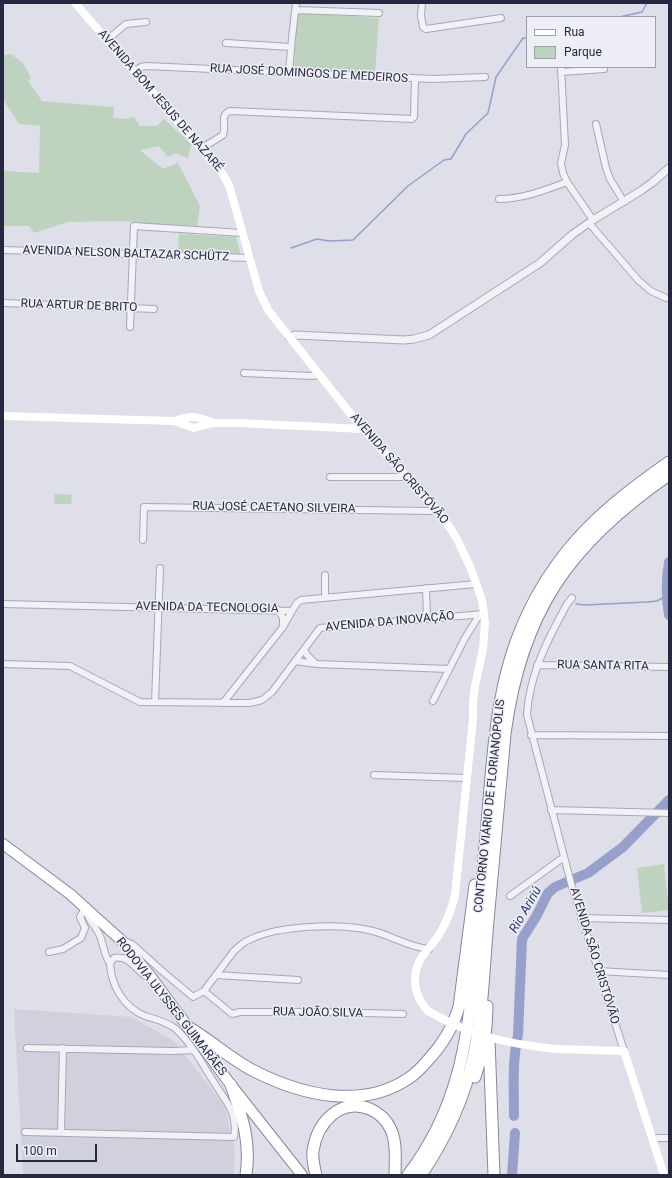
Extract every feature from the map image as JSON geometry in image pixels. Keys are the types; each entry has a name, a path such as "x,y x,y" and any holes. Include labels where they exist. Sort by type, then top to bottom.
{"highway":[{"name":"CONTORNO VIÁRIO DE FLORIANÓPOLIS","path":"408,1175 426,1149 444,1114 455,1084 464,1052 472,998 495,733 501,695 512,652 529,611 551,573 568,550 588,528 629,491 669,462"},
{"name":"CONTORNO VIÁRIO DE FLORIANÓPOLIS","path":"421,1175 447,1131 458,1106 474,1054 479,1023 505,734 514,682 526,642 551,591 567,567 585,545 616,515 669,475"},
{"path":"188,1027 200,1034 243,1066 296,1089 325,1095 354,1096 383,1091 410,1078 444,1042 456,1018 459,1007 474,891 485,841"},
{"name":"RODOVIA ULYSSES GUIMARÃES","path":"3,844 70,894 122,940 231,1085 302,1175"},
{"path":"486,946 487,1023 490,1062 494,1175"},
{"path":"429,1175 447,1146 464,1108 480,1061 487,1023"},
{"path":"231,1085 244,1122 247,1139 248,1160 246,1175"},
{"path":"316,1175 313,1162 313,1151 321,1126 332,1114 341,1109 352,1106 373,1110 389,1125 394,1140 395,1175"}],"main road":[{"name":"AVENIDA BOM JESUS DE NAZARÉ","path":"75,3 218,166 229,185 259,291 268,310 289,337"},
{"name":"AVENIDA SÃO CRISTÓVÃO","path":"289,337 350,413 435,508 451,529 471,569 483,606 482,614 485,637 473,698 474,719 455,895 446,923 419,962 415,977 419,998 428,1011 451,1023 486,1037 511,1043 556,1049 624,1051 664,1175"},
{"path":"340,428 350,413"},
{"path":"3,416 174,421 188,417 203,422 213,423 364,429"},
{"path":"187,426 186,423 188,417"},
{"path":"174,421 194,428 203,422"}],"street":[{"path":"422,3 422,24 426,29 501,18"},
{"path":"289,72 296,6 379,13"},
{"path":"107,40 126,24 146,22"},
{"path":"226,43 291,47"},
{"name":"RUA JOSÉ DOMINGOS DE MEDEIROS","path":"134,71 146,66 415,79 485,77"},
{"path":"604,69 561,70 565,145 562,164 563,173 591,221 639,281 651,291 666,298"},
{"path":"202,148 223,134 225,131 224,116 226,112 230,111 412,119 414,117 415,79"},
{"path":"596,124 606,168 610,179 624,202"},
{"path":"289,337 294,335 404,340 429,335 540,263 573,234 591,221 624,202 653,182 669,168"},
{"path":"499,199 527,196 567,182"},
{"path":"130,326 134,226 242,233"},
{"name":"AVENIDA NELSON BALTAZAR SCHÜTZ","path":"3,250 250,258"},
{"name":"RUA ARTUR DE BRITO","path":"3,303 154,309"},
{"path":"244,373 312,376 319,374"},
{"path":"330,477 407,477"},
{"name":"RUA JOSÉ CAETANO SILVEIRA","path":"143,540 144,507 431,510 435,508"},
{"path":"155,702 160,568"},
{"path":"325,575 325,598"},
{"name":"AVENIDA DA TECNOLOGIA","path":"3,604 290,610 298,601 476,584"},
{"path":"426,588 427,619"},
{"name":"AVENIDA SÃO CRISTÓVÃO","path":"572,598 567,604 544,648 537,665 526,715 581,918 624,1051"},
{"path":"278,610 283,618 283,625"},
{"path":"223,703 283,625 290,610"},
{"path":"433,702 465,638 482,614"},
{"name":"AVENIDA DA INOVAÇÃO","path":"3,664 70,666 140,702 250,702 262,700 272,692 322,628 482,614"},
{"path":"304,650 307,655 317,664"},
{"path":"295,661 317,664 449,669"},
{"name":"RUA SANTA RITA","path":"537,665 669,667"},
{"path":"531,736 669,736"},
{"path":"374,775 467,778"},
{"path":"551,810 666,813"},
{"path":"510,896 564,857"},
{"path":"49,952 63,949 81,938 85,928 80,916 85,908"},
{"path":"25,1132 234,1136 236,1130 230,1108 193,1050 175,1028 161,1021 143,1015 125,1002 116,990 105,948 100,935 86,914 85,908"},
{"path":"581,918 669,920"},
{"path":"122,940 132,944 191,996 196,997 204,991 234,951 240,946 253,938 279,930 325,927 357,928 384,935 414,947 429,949"},
{"path":"110,963 114,958 124,958 144,976 151,977"},
{"path":"598,971 669,975"},
{"path":"216,975 298,980"},
{"name":"RUA JOÃO SILVA","path":"204,991 232,1014 240,1012 403,1014"},
{"path":"27,1048 173,1051 193,1050"},
{"path":"61,1132 63,1048"},
{"path":"652,1138 669,1138"}],"shaded area":[{"path":"14,1009 131,1017 174,1041 224,1105 235,1150 234,1175 23,1175"}],"green space":[{"path":"297,13 379,18 375,74 294,68"},
{"path":"11,54 23,63 31,78 28,81 42,101 114,107 113,118 123,119 134,117 140,126 157,126 164,119 191,144 188,158 176,153 168,157 159,146 140,150 163,169 178,163 200,206 197,226 147,224 128,221 68,222 34,233 29,226 3,226 3,171 39,173 40,126 19,124 3,99 3,55"},
{"path":"179,234 236,237 241,256 178,253"},
{"path":"55,494 72,495 71,504 54,504"},
{"path":"664,864 669,910 642,913 637,868"}],"waterway":[{"path":"624,16 642,12 647,3"},
{"path":"291,248 317,239 329,241 353,240 408,186 444,160 451,159 466,134 488,113 496,77 523,38 526,38"},
{"name":"Rio Aririú","path":"669,562 667,575 667,602 669,615"},
{"path":"576,604 585,605 647,602 657,601 666,596"},
{"name":"Rio Aririú","path":"514,1116 514,1065 518,1035 522,939 537,915 548,893 555,887 588,873 623,847 669,800"},
{"name":"Rio Aririú","path":"512,1175 515,1133"}]}
